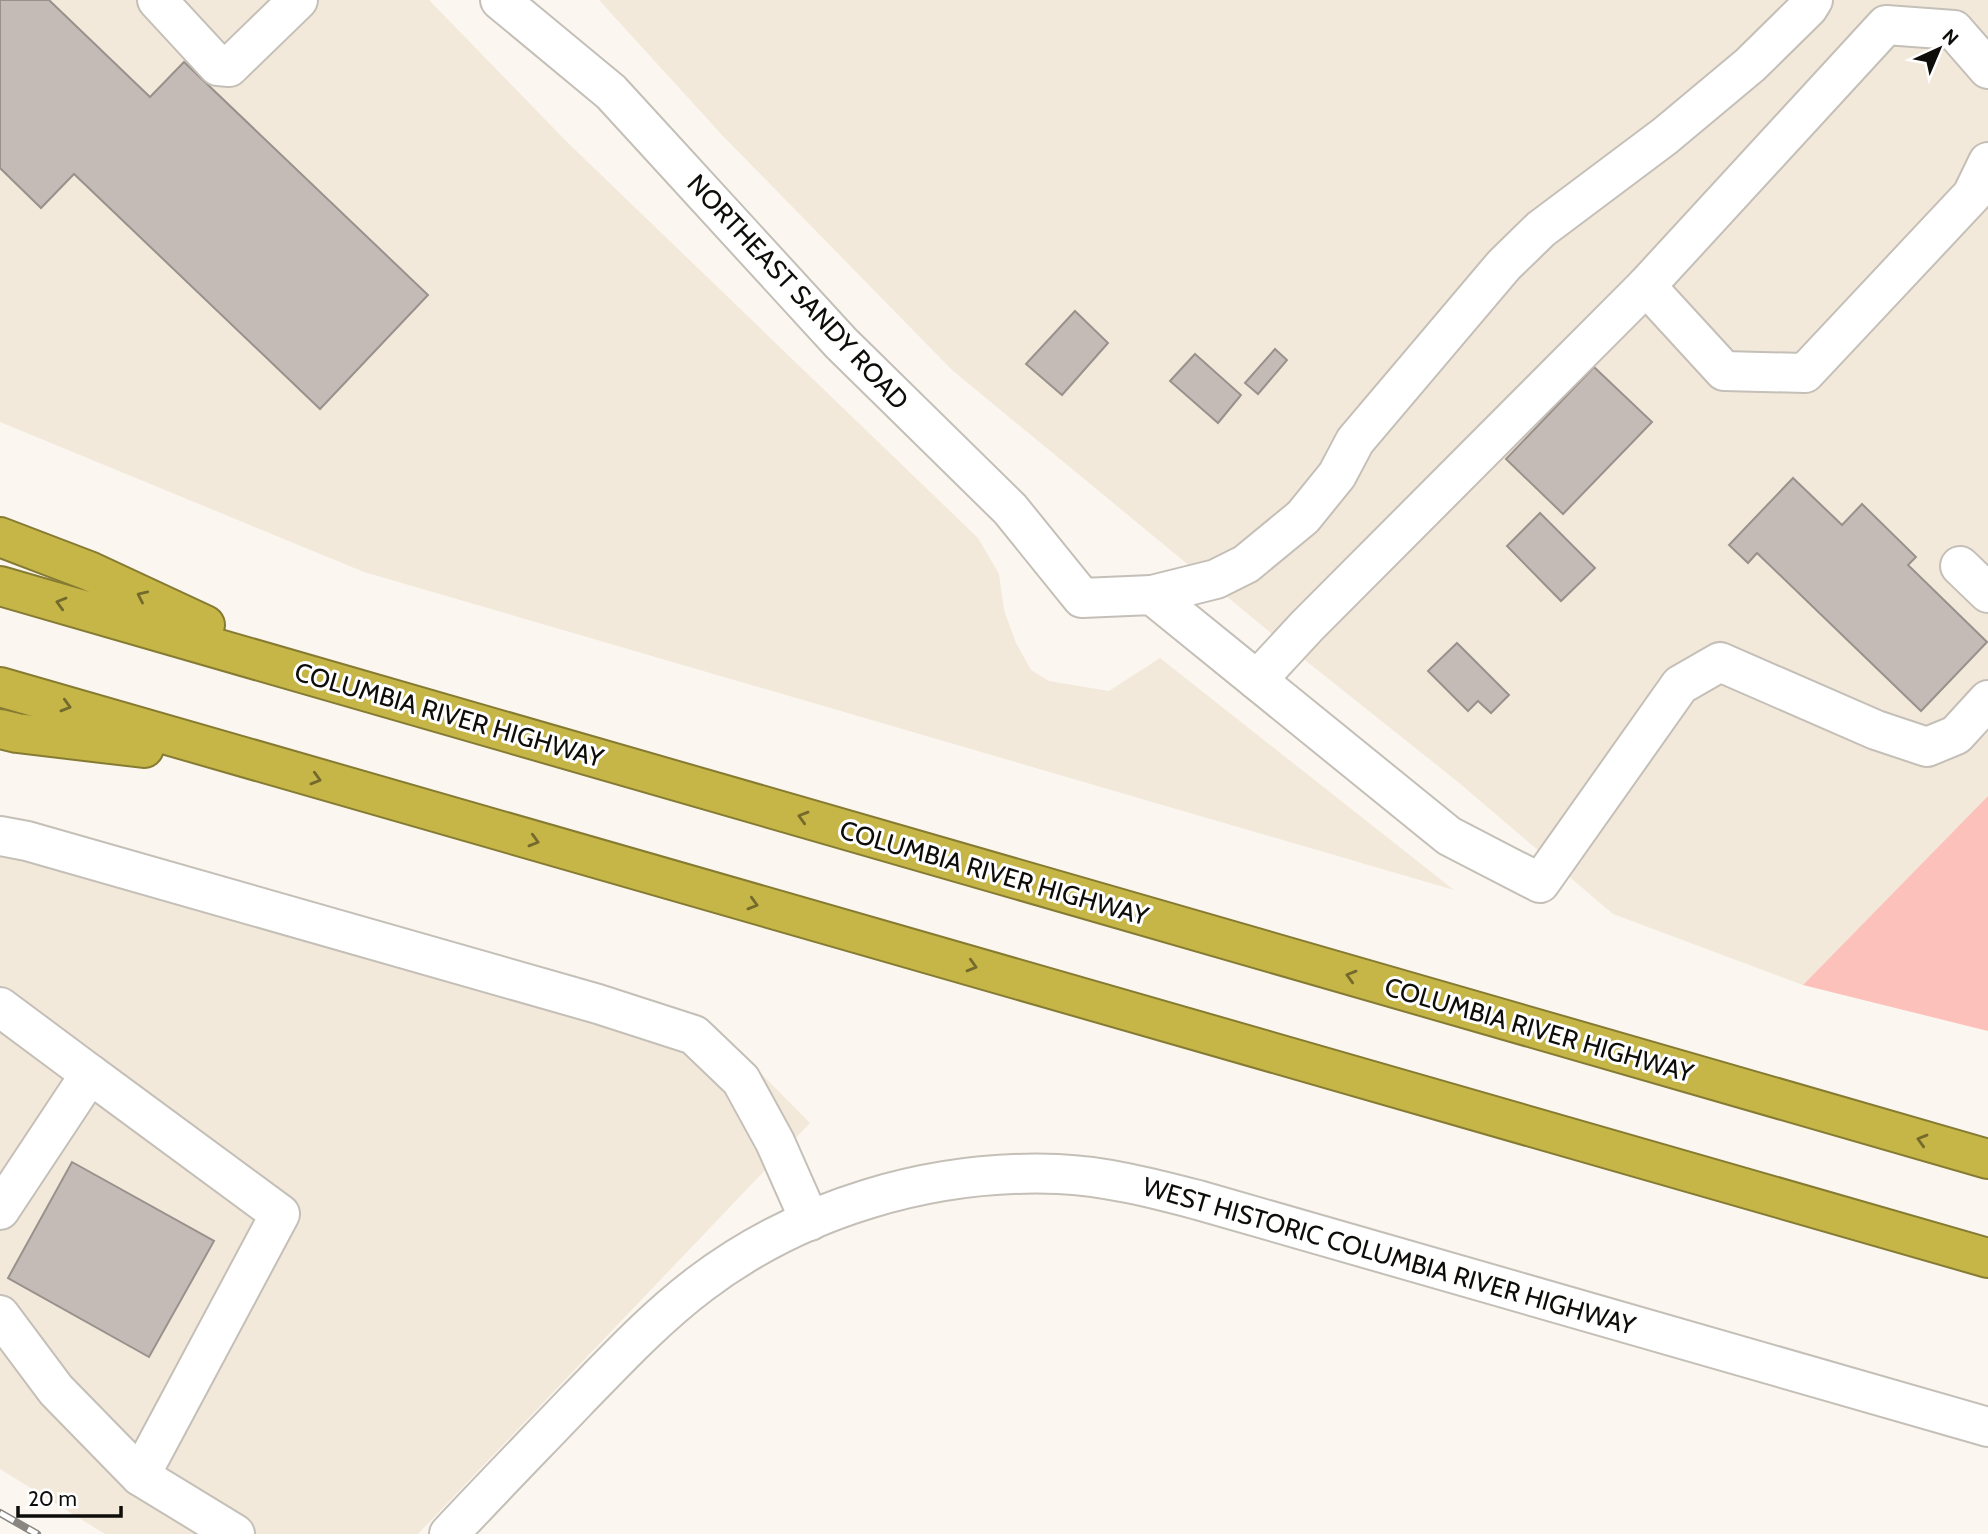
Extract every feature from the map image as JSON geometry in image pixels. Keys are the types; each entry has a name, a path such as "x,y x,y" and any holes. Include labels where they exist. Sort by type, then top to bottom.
{"highway":[{"path":"0,537 89,571 315,676"},
{"name":"COLUMBIA RIVER HIGHWAY","path":"0,586 1988,1159"},
{"path":"0,687 1988,1258"},
{"path":"0,729 250,760"}],"street":[{"path":"158,0 218,66 223,68 229,66 298,0"},
{"name":"NORTHEAST SANDY ROAD","path":"500,0 611,92 841,343 1010,509 1082,598 1152,595"},
{"path":"1152,595 1216,579 1245,564 1303,517 1337,475 1355,441 1504,265 1541,229 1665,136 1750,65 1813,0"},
{"path":"1257,680 1307,626 1646,286 1886,25 1954,30 1988,69"},
{"path":"1646,286 1724,371 1805,373 1972,195 1988,162"},
{"path":"1960,566 1988,593"},
{"path":"1152,595 1450,836 1540,883 1680,685 1720,662 1876,730 1927,747 1956,735 1988,700"},
{"path":"0,836 67,852 598,1004 694,1035 741,1080 775,1142 798,1227"},
{"path":"0,1007 280,1214 140,1476"},
{"path":"0,1210 90,1074"},
{"name":"WEST HISTORIC COLUMBIA RIVER HIGHWAY","path":"449,1534 650,1326 732,1261 838,1209 898,1190 1004,1174 1106,1179 1211,1203 1988,1427"},
{"path":"0,1315 56,1390 140,1476 235,1534"}],"shaded area":[{"path":"0,0 429,0 567,142 978,538 999,574 1004,610 1016,643 1031,670 1049,681 1109,691 1160,658 1454,890 364,572 0,422"},
{"path":"599,0 1988,0 1988,796 1803,985 1613,914 1458,782 1271,633 952,370 722,135"},
{"path":"1988,796 1988,1031 1803,985"},
{"path":"0,844 706,1018 810,1123 418,1534 105,1534 0,1469"}],"building":[{"path":"0,0 49,0 150,97 184,62 428,295 320,409 74,174 41,208 0,168"},
{"path":"1075,311 1108,343 1062,395 1026,364"},
{"path":"1275,349 1287,360 1258,394 1245,383"},
{"path":"1195,354 1241,395 1218,423 1170,381"},
{"path":"1594,367 1652,422 1563,514 1506,459"},
{"path":"1793,478 1842,525 1862,504 1916,557 1908,565 1987,642 1921,711 1757,553 1748,563 1729,545"},
{"path":"1540,513 1595,568 1561,601 1507,546"},
{"path":"1457,643 1509,695 1491,713 1478,701 1468,711 1428,671"},
{"path":"72,1162 214,1241 149,1357 8,1278"}],"railway":[{"path":"0,1513 37,1534"}]}
